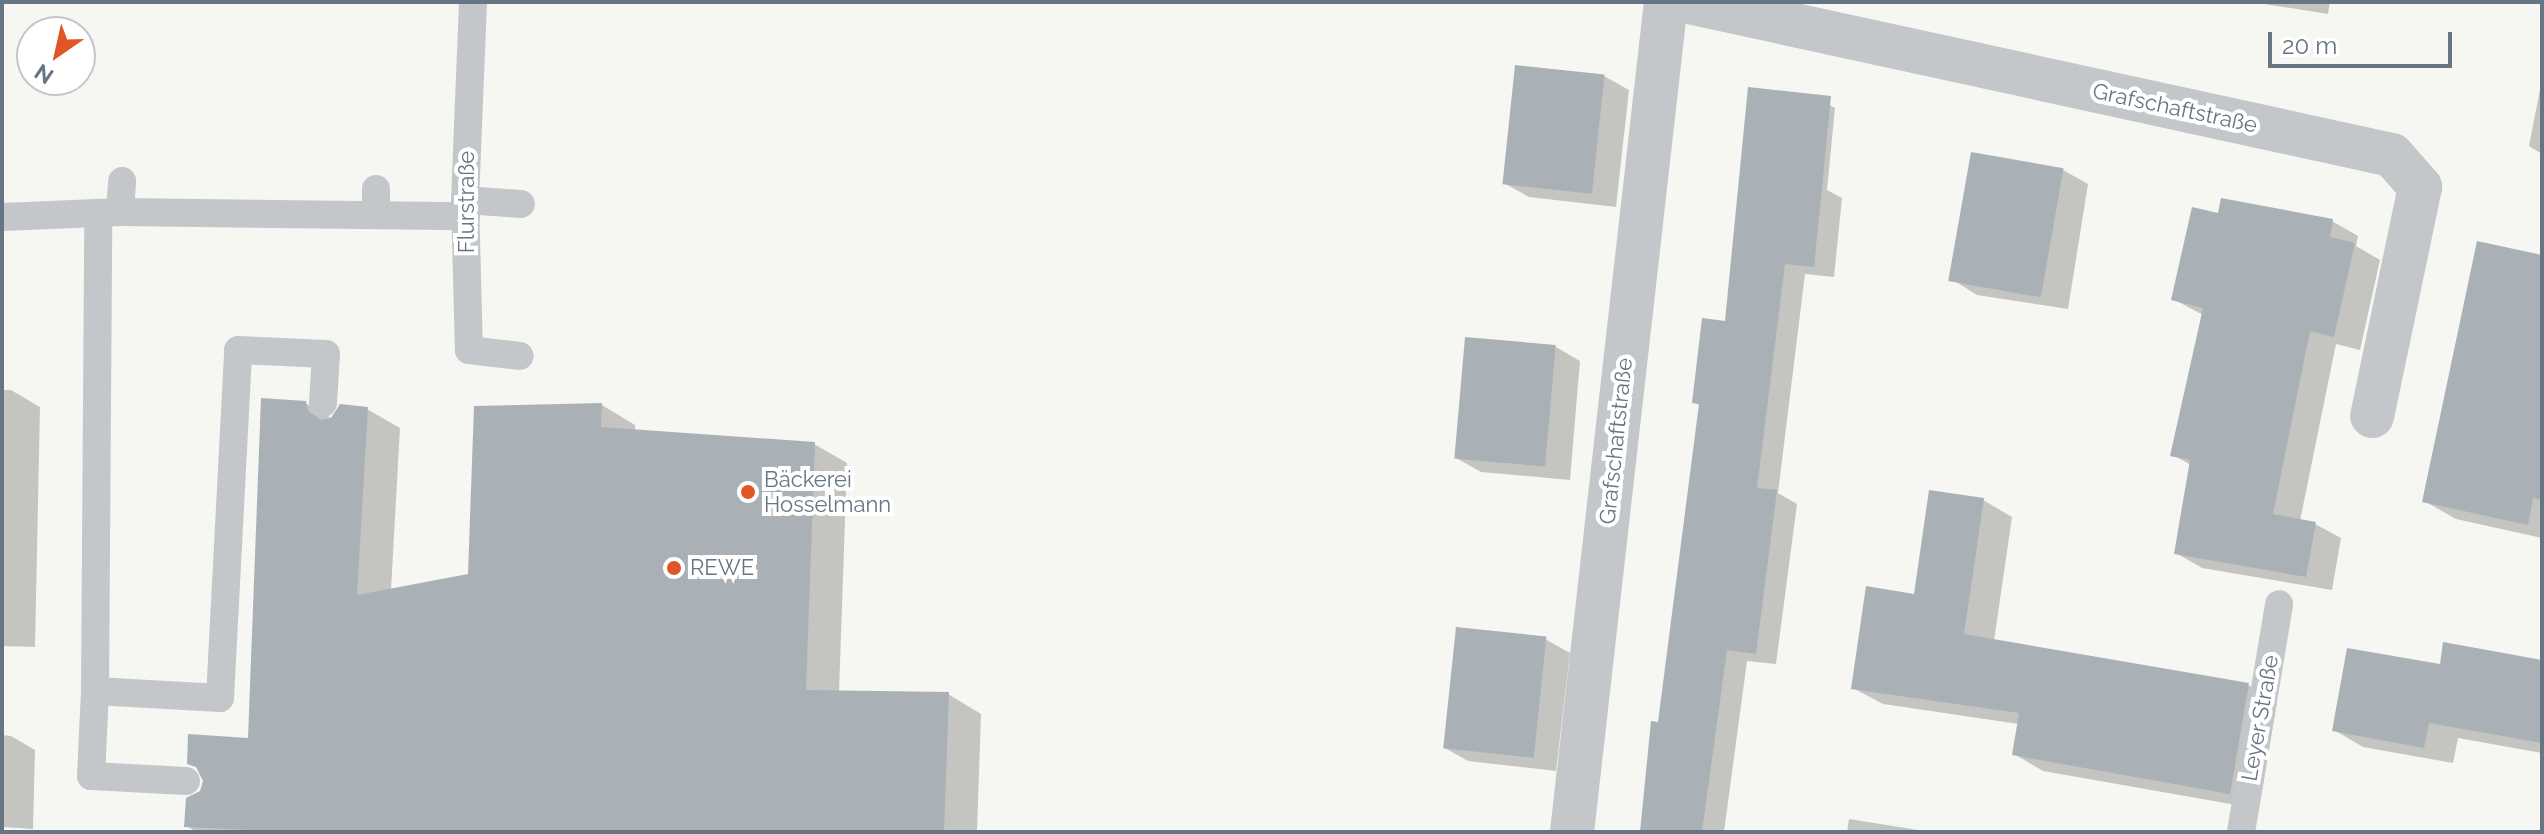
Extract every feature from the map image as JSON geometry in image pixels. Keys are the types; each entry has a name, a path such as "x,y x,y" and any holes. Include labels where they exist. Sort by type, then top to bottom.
{"street":[{"name":"Grafschaftstraße","path":"1572,832 1666,2"},
{"name":"Grafschaftstraße","path":"1689,2 2392,155 2420,187 2372,416"}],"lane":[{"name":"Flurstraße","path":"473,2 466,208 469,350 520,356"},
{"path":"122,181 109,212 91,776 186,781"},
{"path":"2,217 376,202 466,208 521,204"},
{"path":"95,691 220,698 238,350 326,354 323,403"},
{"name":"Leyer Straße","path":"2241,832 2279,604"}],"building":[{"path":"1515,65 1605,74 1592,194 1502,184"},
{"path":"1748,87 1831,96 1814,267 1785,264 1757,488 1777,490 1756,654 1727,650 1702,832 1640,832 1651,721 1658,722 1699,404 1692,403 1702,318 1725,321"},
{"path":"1971,152 2064,168 2041,297 1948,281"},
{"path":"2221,198 2333,219 2330,237 2355,243 2334,337 2310,331 2273,514 2316,522 2306,577 2174,554 2190,460 2170,456 2203,308 2171,300 2192,207 2218,213"},
{"path":"2477,241 2542,255 2542,500 2533,498 2528,525 2422,502"},
{"path":"1465,337 1556,345 1545,466 1454,459"},
{"path":"261,398 306,401 308,411 321,420 331,418 340,404 368,407 357,595 468,574 474,406 602,403 601,427 815,442 806,690 949,692 944,832 298,832 184,827 186,798 200,791 203,781 196,767 187,764 188,734 248,738"},
{"path":"1929,490 1984,498 1964,634 2249,683 2230,794 2012,755 2019,713 1851,689 1866,586 1914,594"},
{"path":"1456,627 1547,637 1534,758 1443,748"},
{"path":"2443,642 2542,660 2542,743 2429,723 2424,748 2332,731 2347,648 2440,664"}],"place":[{"name":"Bäckerei Hosselmann","path":"748,492"},
{"name":"REWE","path":"674,568"}]}
